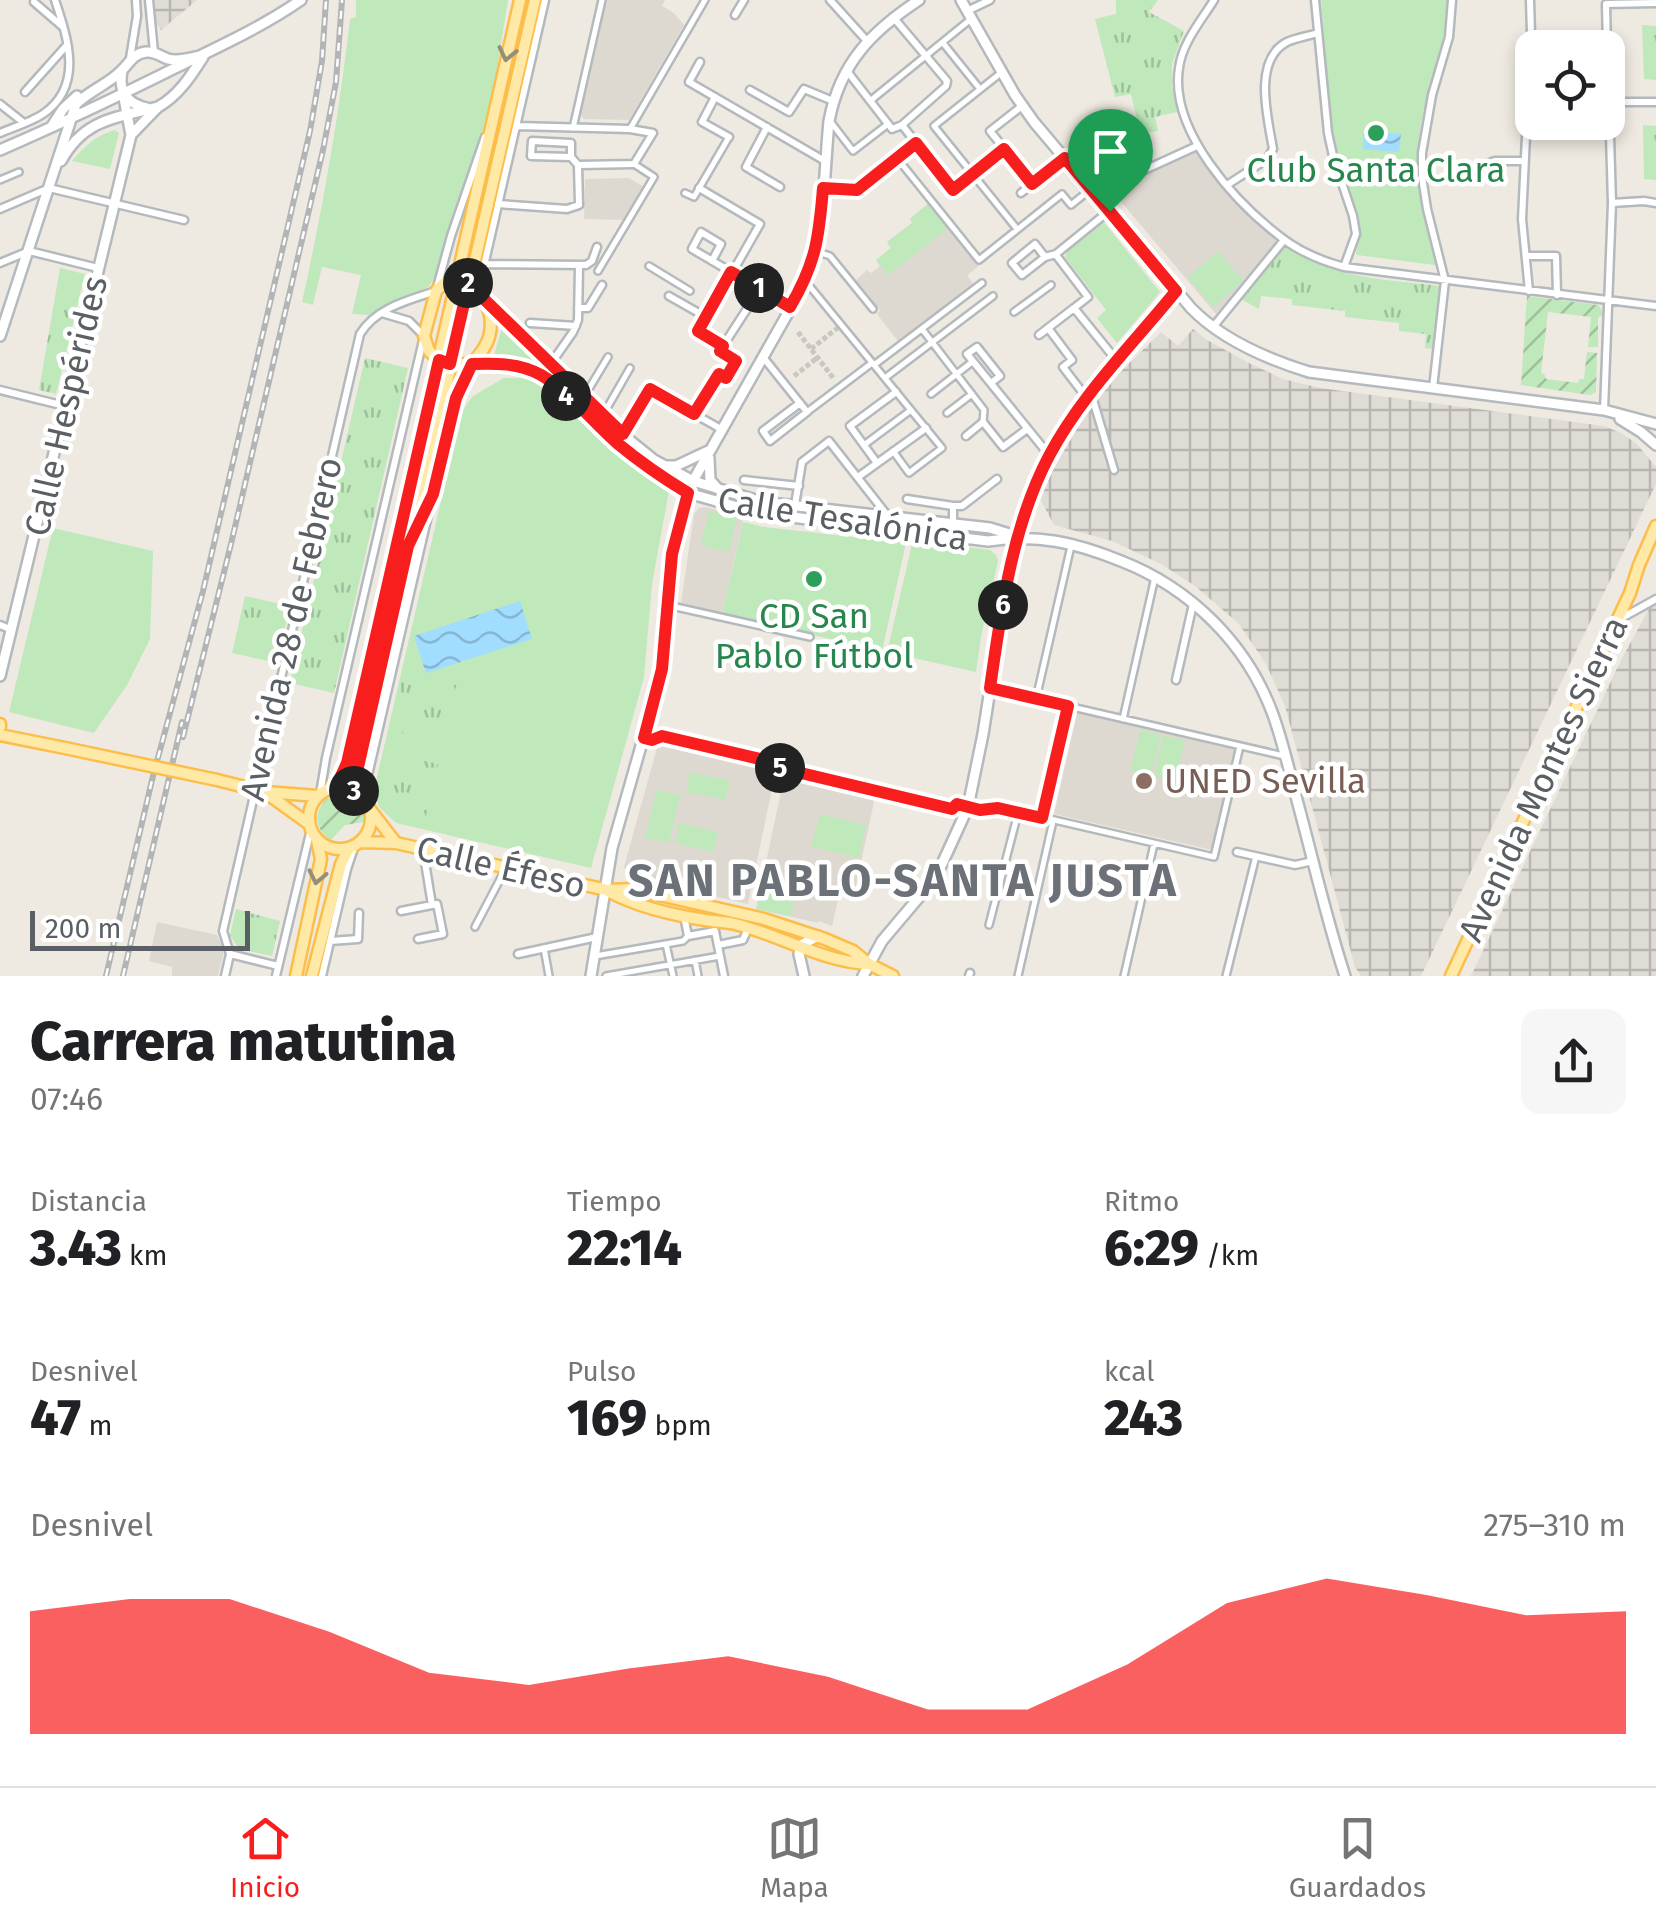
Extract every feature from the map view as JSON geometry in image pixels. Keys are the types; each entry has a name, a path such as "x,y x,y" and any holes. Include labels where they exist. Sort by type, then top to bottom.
{"main road":[{"path":"463,280 495,107 520,0"},
{"path":"336,787 347,763 463,280 536,0"},
{"path":"463,280 486,301 491,325 484,350 472,364 444,362 429,351 424,336 436,291 443,284 463,280"},
{"path":"312,976 341,864 369,828 371,818 356,776 408,546 444,362"},
{"path":"408,546 433,494"},
{"name":"Avenida Montes Sierra","path":"1451,976 1617,621 1656,526"},
{"path":"1,729 65,748 260,791 319,795 336,787 347,788 363,799"},
{"path":"260,791 334,848 355,845"},
{"path":"296,976 321,859 310,809 319,795"},
{"name":"Calle Éfeso","path":"363,799 396,843"},
{"name":"Calle Éfeso","path":"355,845 396,843 607,890 637,890 764,919 818,936 853,951 869,964"},
{"name":"Calle Éfeso","path":"607,890 630,903 748,928 848,963 869,964"},
{"path":"869,964 893,976"}],"street":[{"path":"51,128 71,93 68,44 55,0"},
{"path":"131,135 120,83 129,60 136,0"},
{"path":"149,0 154,52"},
{"path":"0,150 215,49 302,0"},
{"path":"486,301 481,279 545,0"},
{"path":"570,157 602,0"},
{"path":"630,128 705,0"},
{"path":"735,14 744,0"},
{"path":"830,0 867,42"},
{"path":"591,976 612,848 662,672 672,554 688,493 806,281 816,251 829,121 847,70 867,42 893,17 919,0"},
{"path":"870,101 943,43 964,6 990,0"},
{"path":"1214,0 1184,47 1178,68 1184,111 1197,146 1227,185 1284,240 1344,267 1656,306"},
{"path":"1315,0 1328,133 1356,234 1344,267"},
{"path":"1432,388 1445,281 1427,209 1422,153 1432,95 1449,36 1452,0"},
{"path":"1529,291 1522,219 1530,0"},
{"path":"34,2 63,27"},
{"path":"1607,30 1606,2 1656,3"},
{"path":"964,6 1022,106 1176,291 1212,327 1278,362 1309,372 1604,410 1656,424"},
{"path":"847,70 892,129 902,126 946,86 947,82 893,17"},
{"path":"1227,185 1267,159 1273,148 1264,94 1274,54 1287,42 1318,33"},
{"path":"943,43 980,89"},
{"path":"26,92 68,44"},
{"path":"129,60 140,53 154,52 179,60 202,55"},
{"path":"131,135 171,98 195,70 202,55"},
{"path":"167,58 174,68 176,86 171,98"},
{"path":"700,62 690,82 825,160"},
{"path":"0,336 70,119 80,100 122,71"},
{"path":"1002,72 934,126 1017,229"},
{"path":"0,133 42,115 71,93 98,86"},
{"path":"750,90 789,112 804,89 833,102"},
{"path":"124,93 138,106"},
{"path":"685,192 694,198 729,137 702,122 715,98"},
{"path":"105,102 126,110 158,107"},
{"path":"1625,102 1656,102"},
{"path":"0,104 24,123"},
{"path":"0,209 51,182 71,144 95,124 138,106 158,107"},
{"path":"1022,106 990,131 1032,184"},
{"path":"381,312 436,291 495,107"},
{"path":"110,119 123,121 131,135"},
{"path":"829,121 854,151 888,124"},
{"path":"516,126 630,128 653,133 634,164"},
{"path":"902,126 953,190 1004,149"},
{"path":"767,127 746,166 780,188"},
{"name":"Calle Hespérides","path":"0,676 5,627 40,515 131,135"},
{"path":"1604,410 1612,203 1610,140"},
{"path":"498,204 567,209 579,205 578,165 570,157 531,156 532,142 571,143"},
{"path":"823,188 857,190 916,143"},
{"path":"898,158 980,260 1062,194 1071,205 1093,191 1197,146"},
{"path":"1021,193 1065,158"},
{"path":"1464,172 1495,162 1524,161"},
{"path":"578,165 634,164 654,177 598,271"},
{"path":"0,180 19,172"},
{"path":"51,182 114,204 184,220"},
{"path":"699,188 760,224 698,331 723,346"},
{"path":"1612,203 1656,203"},
{"path":"1046,257 1035,244 1012,263 1022,276 1110,211"},
{"path":"712,260 721,244 701,232 692,249 790,307"},
{"path":"1212,327 1284,240"},
{"path":"484,264 586,266 597,246"},
{"path":"0,263 29,250 98,268"},
{"path":"816,251 830,256 874,310"},
{"path":"1039,335 1088,297 1056,254"},
{"path":"1526,256 1556,256 1557,295"},
{"path":"543,376 576,326 578,266"},
{"path":"649,266 690,290"},
{"path":"806,281 942,448 909,473 894,451"},
{"path":"676,282 669,296 706,318"},
{"path":"800,402 764,432 770,441 982,283"},
{"path":"578,308 588,308 602,284"},
{"path":"1014,312 1051,285"},
{"path":"862,976 882,942 942,864 968,807 978,768 1004,600 1035,484 1089,396 1176,291"},
{"path":"885,378 993,296"},
{"path":"694,414 719,374 726,378 736,361 720,351 754,298"},
{"name":"Calle Tesalónica","path":"486,301 603,415 650,470 688,493 760,513 988,541 1019,537 1053,539 1112,557 1155,577 1193,604 1231,641 1248,664 1273,715 1344,976"},
{"path":"1074,308 1117,361"},
{"path":"319,795 424,336 410,321 381,312"},
{"name":"Avenida 28 de Febrero","path":"225,976 230,954 222,931 260,791 360,334 367,322 381,312"},
{"path":"530,324 576,326"},
{"path":"922,328 984,410 983,422 1003,447 1027,429"},
{"path":"1048,328 1072,360 1062,367 1089,396 1114,470"},
{"path":"991,384 1000,376 977,347 967,354 974,362 991,384 1027,429 1050,454"},
{"path":"763,356 808,412"},
{"path":"584,397 608,358"},
{"path":"932,394 974,362"},
{"path":"363,799 456,398 472,364"},
{"name":"Calle Tesalónica","path":"472,364 520,366 543,376 620,438 664,466 720,491 762,502 990,528 1019,537"},
{"path":"603,415 630,368"},
{"path":"620,438 650,389 722,429"},
{"path":"0,390 64,406"},
{"path":"877,463 850,426 896,392"},
{"path":"947,413 972,394"},
{"path":"864,445 911,410"},
{"path":"1604,410 1656,445"},
{"path":"966,436 983,422"},
{"path":"858,477 926,428"},
{"path":"795,505 802,462 829,441 887,515"},
{"path":"664,466 676,466 710,450"},
{"path":"710,450 710,480 720,491"},
{"path":"907,500 962,506 998,479"},
{"path":"744,480 799,486"},
{"path":"953,506 953,523"},
{"path":"1036,699 1071,544"},
{"path":"1123,719 1155,577"},
{"path":"1617,621 1656,599"},
{"path":"1176,680 1193,604"},
{"path":"667,605 810,637"},
{"path":"990,688 1285,756"},
{"path":"1042,818 1068,706"},
{"path":"644,738 662,736 952,809 957,804 980,810 998,808 1214,858 1240,746"},
{"path":"989,925 1018,813"},
{"path":"1018,976 1053,821"},
{"path":"276,976 312,830"},
{"path":"1124,976 1154,844"},
{"path":"322,976 355,845"},
{"path":"423,850 432,905"},
{"path":"1237,852 1294,865 1313,861"},
{"path":"1226,976 1256,856"},
{"path":"475,927 507,867"},
{"path":"401,911 438,904 443,934 418,939"},
{"path":"330,941 358,939 359,914"},
{"path":"683,915 688,936"},
{"path":"718,945 742,940 748,928"},
{"path":"595,956 683,942 688,936 716,931 724,976"},
{"path":"804,976 801,945 818,936"},
{"path":"518,954 598,937"},
{"path":"666,944 672,976"},
{"path":"544,948 549,976"},
{"path":"230,954 278,966"},
{"path":"606,976 720,956"},
{"path":"695,960 698,976"}],"shaded area":[{"path":"153,0 197,0 161,30 155,22"},
{"path":"606,0 665,0 662,6 684,25 629,120 584,119 580,115"},
{"path":"1195,151 1224,189 1280,242 1216,314 1111,190"},
{"path":"629,178 646,188 626,220 584,219 585,179"},
{"path":"929,203 979,266 967,275 974,285 904,340 897,340 856,280 867,270 871,273 880,266 876,260 891,248 887,242 912,223 910,219"},
{"path":"1193,329 1283,379 1320,388 1604,426 1636,443 1656,467 1656,484 1421,976 1361,976 1355,967 1285,706 1266,664 1239,624 1195,586 1161,564 1112,541 1054,525 1038,495 1097,395 1161,332 1178,346"},
{"path":"705,507 744,516 722,614 681,603 694,514"},
{"path":"1656,596 1656,976 1471,976 1621,660"},
{"name":"UNED Sevilla","path":"1077,713 1235,749 1212,850 1054,814"},
{"path":"665,739 777,765 748,904 630,877 624,867 658,744"},
{"path":"785,773 876,793 855,890 841,888 832,926 756,909"},
{"path":"157,922 217,935 224,950 218,976 172,976 172,967 149,961"}],"green space":[{"path":"356,0 508,0 492,101 436,276 418,293 369,315 352,314 361,275 322,267 313,305 302,302"},
{"path":"1116,0 1158,0 1149,12 1184,31 1172,64 1177,112 1155,117 1158,131 1145,133 1137,120 1131,94 1115,97 1095,19 1116,14"},
{"name":"Club Santa Clara","path":"1321,0 1448,0 1418,148 1421,197 1435,265 1356,253 1359,222 1332,136"},
{"path":"1642,25 1656,26 1656,80 1644,79"},
{"path":"1643,125 1656,126 1656,180 1644,179"},
{"path":"115,130 119,133 110,169 72,161 91,142"},
{"path":"929,203 948,228 888,275 876,260 891,248 887,242 912,223 910,219"},
{"path":"1103,221 1160,292 1117,343 1097,318 1106,310 1065,257 1068,249"},
{"path":"1285,247 1341,272 1440,286 1433,349 1425,348 1426,334 1399,331 1399,323 1345,317 1345,311 1292,305 1292,299 1261,296 1259,309 1241,299"},
{"path":"1218,251 1243,281 1213,307 1188,277"},
{"path":"60,268 85,274 56,394 39,390"},
{"path":"1527,296 1598,305 1604,313 1598,317 1598,347 1588,347 1591,317 1548,312 1541,373 1546,379 1578,383 1584,379 1587,352 1597,353 1596,392 1590,395 1521,385"},
{"path":"503,324 542,361 546,368 493,359"},
{"path":"365,358 408,368 334,693 290,683"},
{"path":"504,378 540,382 669,491 652,584 644,677 591,868 396,823 379,807 374,790 462,411 473,396"},
{"path":"709,511 737,517 729,552 701,545"},
{"name":"CD San Pablo Fútbol","path":"743,522 906,543 882,651 722,614"},
{"path":"53,528 153,551 150,639 127,685 94,733 9,712"},
{"path":"913,540 990,550 996,555 976,672 887,652"},
{"path":"245,596 290,606 277,663 232,653"},
{"path":"403,672 424,677 460,674 439,742 390,730"},
{"path":"1140,730 1161,735 1151,776 1130,771"},
{"path":"1163,736 1185,740 1175,781 1154,777"},
{"path":"384,752 438,764 424,824 398,819 383,807 378,790"},
{"path":"690,772 730,781 725,800 686,792"},
{"path":"656,790 680,795 669,843 645,838"},
{"path":"341,795 358,803 363,822 345,825 331,840 321,831 318,815 327,799"},
{"path":"820,814 866,825 859,858 811,847"},
{"path":"679,823 718,832 714,852 675,843"},
{"path":"762,884 797,891 790,916 756,909"},
{"path":"236,909 280,921 272,956 239,949 230,935"}],"water":[{"path":"1364,131 1401,134 1399,152 1363,149"},
{"path":"520,601 532,639 426,673 414,636"}],"tunnel":[{"path":"811,349 840,326"},
{"path":"798,332 834,379"},
{"path":"794,376 817,358"}],"railway":[{"path":"106,976 153,776 203,591 310,131 322,61 326,0"},
{"path":"183,737 323,150 336,82 342,0"},
{"path":"123,976 182,722"}],"place":[{"name":"Club Santa Clara","path":"1376,133"},
{"name":"CD San Pablo Fútbol","path":"814,579"},
{"name":"UNED Sevilla","path":"1144,781"}],"district":[{"name":"SAN PABLO-SANTA JUSTA","path":"903,881"}],"route":[{"path":"916,143 953,190 1004,149 1032,184 1065,158 1110,211 1176,291 1070,420 1035,484 1019,537 996,640 990,688 1068,706 1042,818 998,808 980,810 957,804 952,809 662,736 644,738 662,669 672,554 688,493 650,470 543,376 507,364 472,364 461,385 433,494 408,546 356,776 356,792 336,787 347,763 439,360 450,364 469,282 623,434 650,389 694,414 719,374 726,378 736,361 720,351 723,346 698,331 731,272 790,307 813,260 823,188 857,190 916,143"}]}
